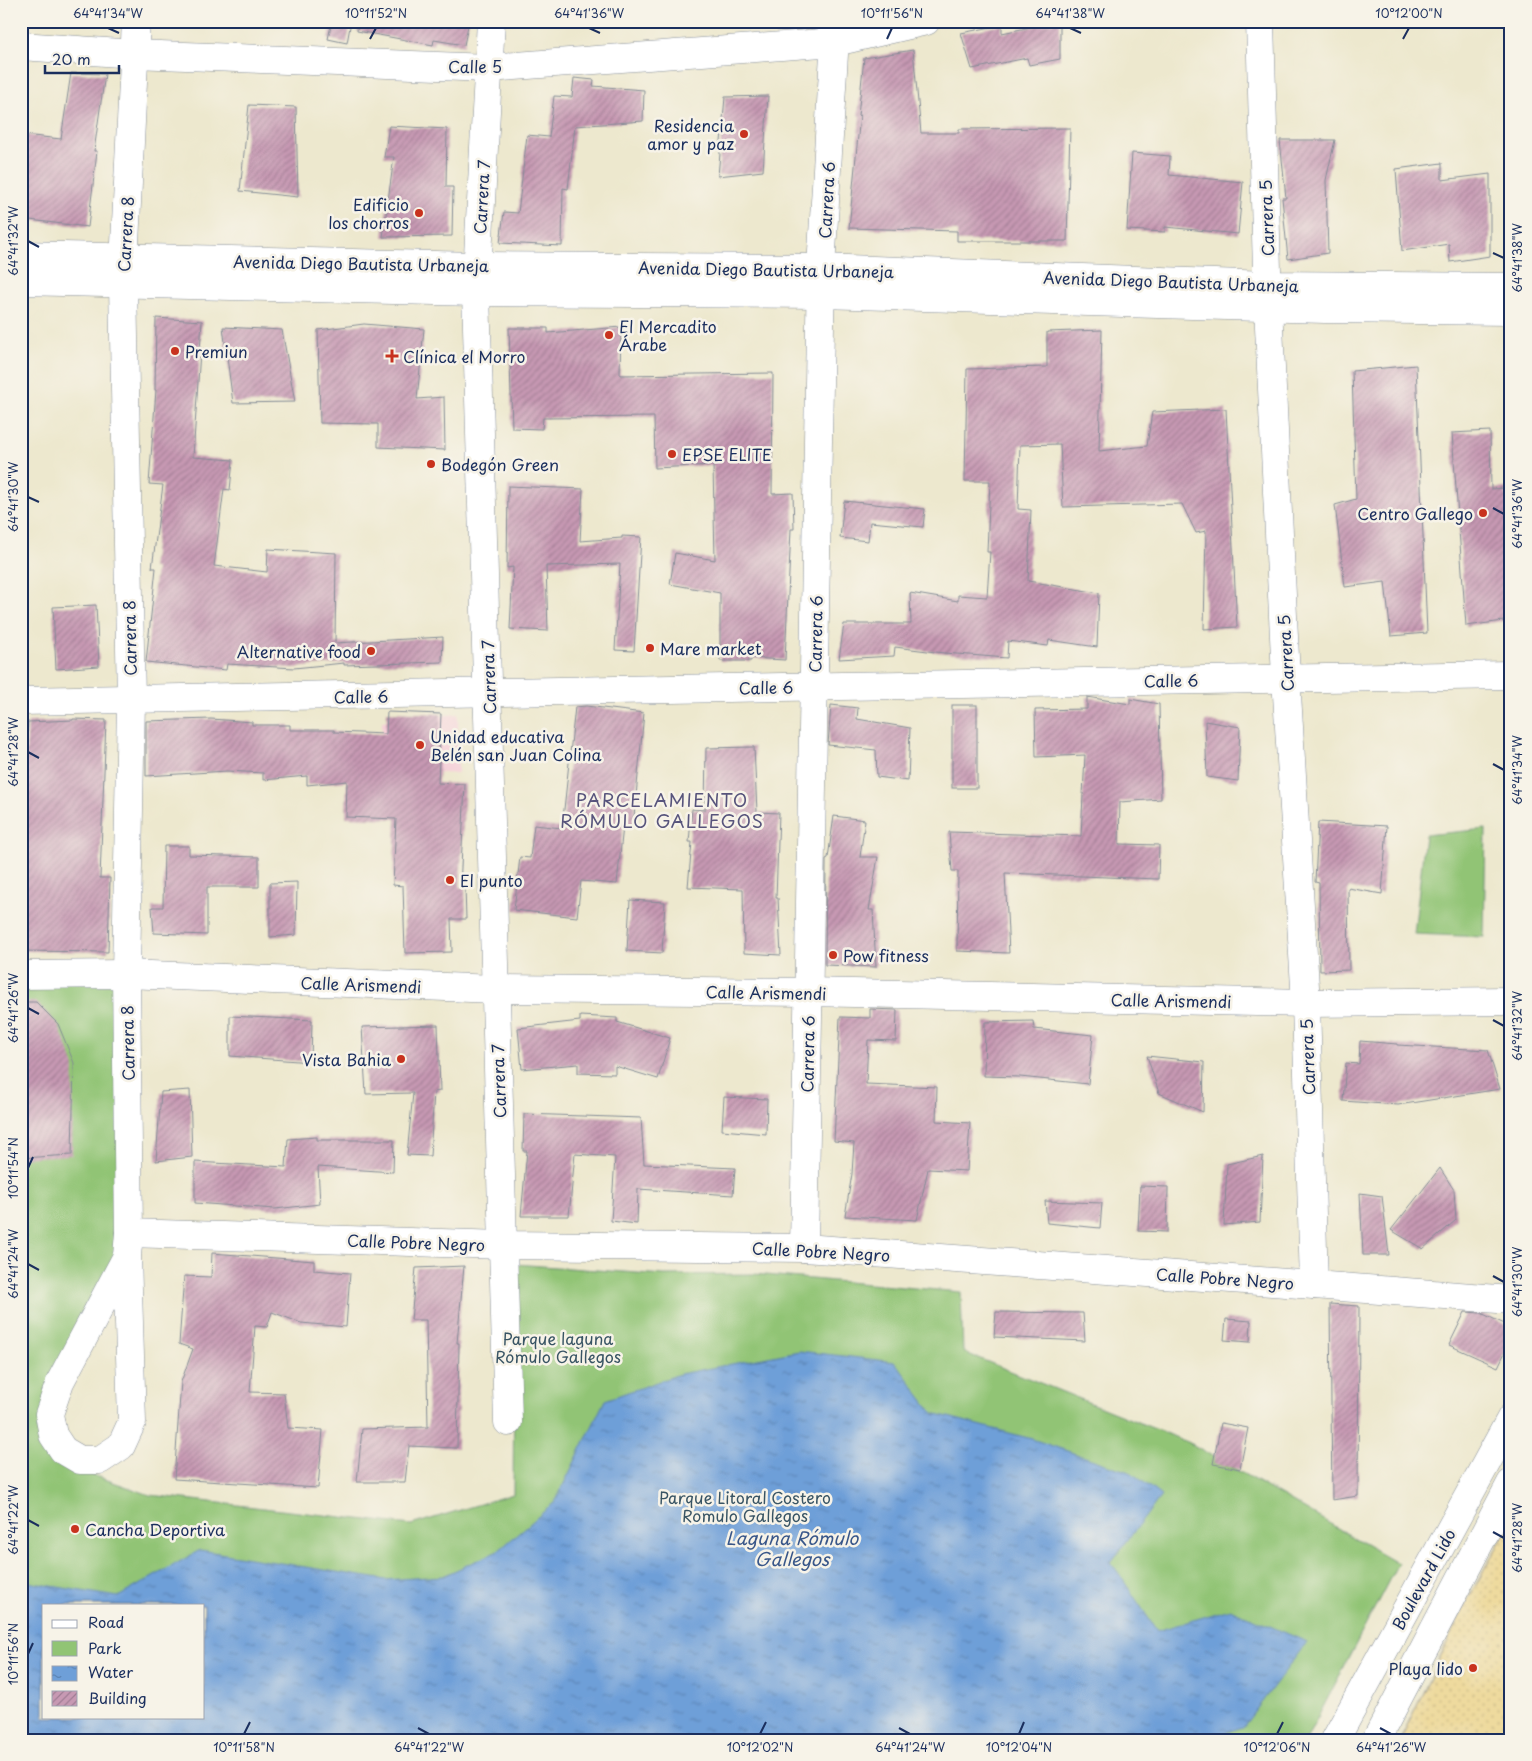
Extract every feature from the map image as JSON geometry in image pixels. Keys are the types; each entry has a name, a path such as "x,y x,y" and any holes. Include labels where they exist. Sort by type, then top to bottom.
{"street":[{"name":"Carrera 8","path":"128,1244 60,1382 49,1414 53,1435 58,1443 63,1450 80,1460 100,1460 121,1446 132,1422 128,1244 126,974 131,700 123,271 136,21"},
{"name":"Carrera 7","path":"491,21 476,279 504,1338 508,1422"},
{"name":"Calle 5","path":"21,46 134,54 488,68 926,21"},
{"name":"Carrera 5","path":"1260,21 1268,296 1286,678 1306,1003 1314,1284"},
{"name":"Carrera 6","path":"804,1248 821,281 836,32"},
{"name":"Avenida Diego Bautista Urbaneja","path":"21,255 123,271"},
{"name":"Avenida Diego Bautista Urbaneja","path":"21,281 123,271 476,279 821,281 1268,296 1511,287"},
{"name":"Avenida Diego Bautista Urbaneja","path":"1268,296 1325,309 1511,311"},
{"name":"Calle 6","path":"21,702 814,686 1511,675"},
{"name":"Calle Arismendi","path":"21,975 126,974 495,989 808,992 1306,1003 1511,1001"},
{"name":"Calle Pobre Negro","path":"128,1244 804,1248 1314,1284 1511,1300"},
{"name":"Boulevard Lido","path":"1335,1740 1511,1418"},
{"name":"Boulevard Lido","path":"1376,1740 1511,1483"}],"shaded area":[{"name":"Unidad educativa Belén san Juan Colina","path":"458,714 458,773 383,770 382,721"}],"green space":[{"path":"1486,829 1484,937 1414,934 1425,835"},
{"name":"Laguna Rómulo Gallegos","path":"21,974 126,974 127,1256 74,1356 45,1458 150,1495 411,1525 513,1494 515,1264 664,1275 754,1274 961,1292 963,1352 1190,1443 1398,1563 1306,1740 21,1740"}],"sand":[{"name":"Playa lido","path":"1511,1522 1511,1740 1400,1740 1469,1597"}],"water":[{"name":"Laguna Rómulo Gallegos","path":"799,1351 895,1362 933,1413 1032,1439 1132,1473 1161,1496 1111,1562 1157,1631 1230,1609 1307,1642 1243,1727 1201,1740 21,1740 21,1662 30,1650 21,1643 21,1581 118,1597 200,1550 386,1580 443,1576 498,1551 555,1502 605,1400 680,1374"}],"building":[{"path":"332,21 351,21 347,43 328,39"},
{"path":"358,21 469,21 464,45 434,40 433,45 357,31"},
{"path":"1060,21 1060,59 1029,65 1027,58 972,69 961,33 1002,25 1002,33"},
{"path":"913,50 921,133 959,133 959,129 1070,128 1067,241 957,241 957,231 849,228 864,58"},
{"path":"71,73 105,74 94,151 97,151 88,227 21,219 21,150 23,135 61,139"},
{"path":"574,78 594,80 593,86 644,90 643,121 575,126 568,189 563,188 562,246 500,243 504,212 518,213 527,135 549,137 554,96 572,97"},
{"name":"Residencia amor y paz","path":"768,96 763,171 718,176 725,97"},
{"path":"249,105 296,107 298,197 240,191"},
{"path":"389,126 447,129 446,187 453,187 452,236 383,237 394,157 384,157"},
{"path":"1280,140 1335,140 1326,180 1328,253 1288,259 1282,198 1286,198"},
{"path":"1132,153 1170,156 1169,175 1243,182 1238,234 1165,227 1165,232 1127,230"},
{"path":"1442,163 1442,180 1490,174 1490,256 1450,262 1449,244 1402,251 1396,169"},
{"path":"156,318 202,321 193,457 233,460 230,490 224,489 214,566 267,572 268,549 336,553 335,643 443,637 442,662 344,665 344,663 294,668 227,664 226,670 146,662 156,568 152,568 163,485 149,484 156,390"},
{"path":"364,324 424,329 417,399 444,397 445,450 378,447 378,424 320,423 318,330"},
{"path":"223,327 282,330 295,402 233,403"},
{"path":"621,327 620,375 773,373 772,494 793,493 794,529 791,529 785,660 751,658 751,661 720,661 720,593 670,584 675,553 715,560 713,465 655,468 654,417 543,418 542,429 512,428 509,328 548,328 548,333"},
{"path":"1102,330 1099,451 1147,446 1152,412 1226,409 1237,627 1204,629 1206,531 1196,533 1182,504 1063,507 1060,444 1020,445 1018,509 1031,510 1028,581 1099,593 1097,647 1049,640 1048,646 1008,641 1007,658 895,647 894,656 839,659 844,624 911,624 910,593 958,601 958,595 987,597 990,552 987,552 990,481 965,481 967,369 1047,367 1047,332"},
{"path":"1416,365 1427,633 1391,636 1385,582 1345,587 1335,505 1356,499 1352,371"},
{"name":"Centro Gallego","path":"1490,431 1491,489 1506,488 1511,560 1511,620 1466,626 1452,433"},
{"path":"508,486 583,489 580,541 622,538 622,536 641,537 634,651 615,650 620,564 546,566 548,631 510,629 513,567 507,568"},
{"path":"844,501 925,509 923,527 870,522 868,541 840,538"},
{"path":"96,605 99,666 56,669 53,607"},
{"path":"1087,697 1130,704 1130,699 1159,704 1161,799 1120,802 1119,844 1159,845 1158,879 1005,873 1009,953 957,951 958,871 952,871 949,832 1081,836 1085,755 1036,757 1035,710 1087,709"},
{"path":"831,705 858,708 857,719 910,728 908,781 877,777 876,750 828,745"},
{"path":"952,705 977,705 977,788 952,788"},
{"path":"586,706 644,713 633,827 623,826 617,884 581,881 577,917 514,910 520,857 530,858 534,825 562,828 575,707"},
{"path":"387,712 441,714 438,783 465,784 460,888 465,887 466,919 451,919 452,952 405,953 403,886 393,885 396,819 346,817 347,781 307,785 307,776 263,780 263,773 227,771 146,776 146,721 211,719 252,722 252,725 290,725 290,730 334,730 334,732 386,734"},
{"path":"73,719 106,720 100,878 110,878 108,952 21,951 21,832 28,722"},
{"path":"1205,721 1240,727 1238,781 1207,777"},
{"path":"754,747 757,812 779,813 776,898 778,898 781,955 744,953 743,889 688,887 692,842 689,842 692,809 705,810 706,748"},
{"path":"834,816 865,820 860,857 878,857 869,910 873,910 876,967 825,965 826,859 828,858"},
{"path":"1318,822 1387,826 1382,894 1348,888 1349,970 1320,971 1319,883 1315,882"},
{"path":"164,846 189,846 189,855 259,857 259,887 207,887 207,935 154,933 152,907 163,907"},
{"path":"297,882 296,935 270,937 270,883"},
{"path":"630,900 665,902 662,953 627,951"},
{"path":"21,1002 36,1002 58,1024 74,1063 72,1155 21,1158"},
{"path":"870,1009 897,1010 896,1041 868,1040 866,1084 937,1087 936,1121 970,1123 967,1171 928,1169 917,1220 845,1216 852,1174 854,1143 834,1141 840,1017 870,1018"},
{"path":"230,1016 312,1020 311,1062 230,1056"},
{"path":"580,1016 617,1018 617,1022 670,1038 658,1079 615,1066 615,1074 578,1073 578,1064 522,1069 518,1028 580,1021"},
{"path":"1033,1021 1034,1029 1093,1035 1088,1084 1020,1077 984,1076 985,1022"},
{"name":"Vista Bahia","path":"438,1025 440,1091 434,1092 430,1156 407,1155 413,1093 366,1094 362,1027"},
{"path":"1360,1041 1488,1050 1500,1089 1398,1105 1343,1101 1346,1063 1359,1064"},
{"path":"1147,1056 1204,1062 1203,1112 1159,1093"},
{"path":"190,1090 192,1157 156,1161 161,1092"},
{"path":"724,1097 767,1099 766,1134 722,1130"},
{"path":"524,1114 641,1118 644,1164 735,1168 733,1195 638,1189 637,1224 611,1221 615,1157 575,1154 569,1216 521,1216 527,1151 523,1151"},
{"path":"317,1137 317,1140 394,1140 393,1172 318,1167 320,1204 275,1209 195,1203 195,1162 286,1167 288,1139"},
{"path":"1263,1156 1260,1222 1224,1225 1227,1164"},
{"path":"1440,1168 1454,1190 1456,1220 1423,1249 1391,1230"},
{"path":"1140,1186 1168,1187 1167,1232 1138,1231"},
{"path":"1360,1193 1382,1196 1389,1255 1363,1255"},
{"path":"1045,1201 1102,1203 1100,1228 1047,1223"},
{"path":"212,1253 314,1261 314,1270 350,1273 346,1327 301,1323 272,1312 267,1327 255,1326 250,1392 284,1393 288,1428 323,1430 318,1488 174,1479 181,1382 193,1349 179,1344 184,1276 211,1277"},
{"path":"464,1266 457,1343 459,1343 457,1448 409,1446 405,1482 357,1482 362,1429 428,1427 426,1320 411,1320 416,1268"},
{"path":"1330,1304 1359,1306 1358,1496 1332,1500"},
{"path":"996,1312 1083,1313 1085,1341 994,1337"},
{"path":"1465,1312 1481,1313 1511,1327 1511,1340 1498,1367 1449,1345"},
{"path":"1226,1319 1251,1321 1250,1342 1224,1340"},
{"path":"1221,1423 1248,1428 1240,1469 1213,1464"}],"place":[{"name":"Residencia amor y paz","path":"744,134"},
{"name":"Edificio los chorros","path":"419,213"},
{"name":"El Mercadito Árabe","path":"609,335"},
{"name":"Premiun","path":"175,351"},
{"name":"Clínica el Morro","path":"392,356"},
{"name":"EPSE ELITE","path":"672,454"},
{"name":"Bodegón Green","path":"431,464"},
{"name":"Centro Gallego","path":"1483,513"},
{"name":"Mare market","path":"650,648"},
{"name":"Alternative food","path":"371,651"},
{"name":"Unidad educativa Belén san Juan Colina","path":"420,745"},
{"name":"El punto","path":"450,880"},
{"name":"Pow fitness","path":"833,955"},
{"name":"Vista Bahia","path":"401,1059"},
{"name":"Cancha Deportiva","path":"75,1529"},
{"name":"Playa lido","path":"1473,1668"}],"district":[{"name":"PARCELAMIENTO RÓMULO GALLEGOS","path":"662,810"}],"park label":[{"name":"Parque laguna Rómulo Gallegos","path":"558,1347"},
{"name":"Parque Litoral Costero Romulo Gallegos","path":"745,1506"}]}
